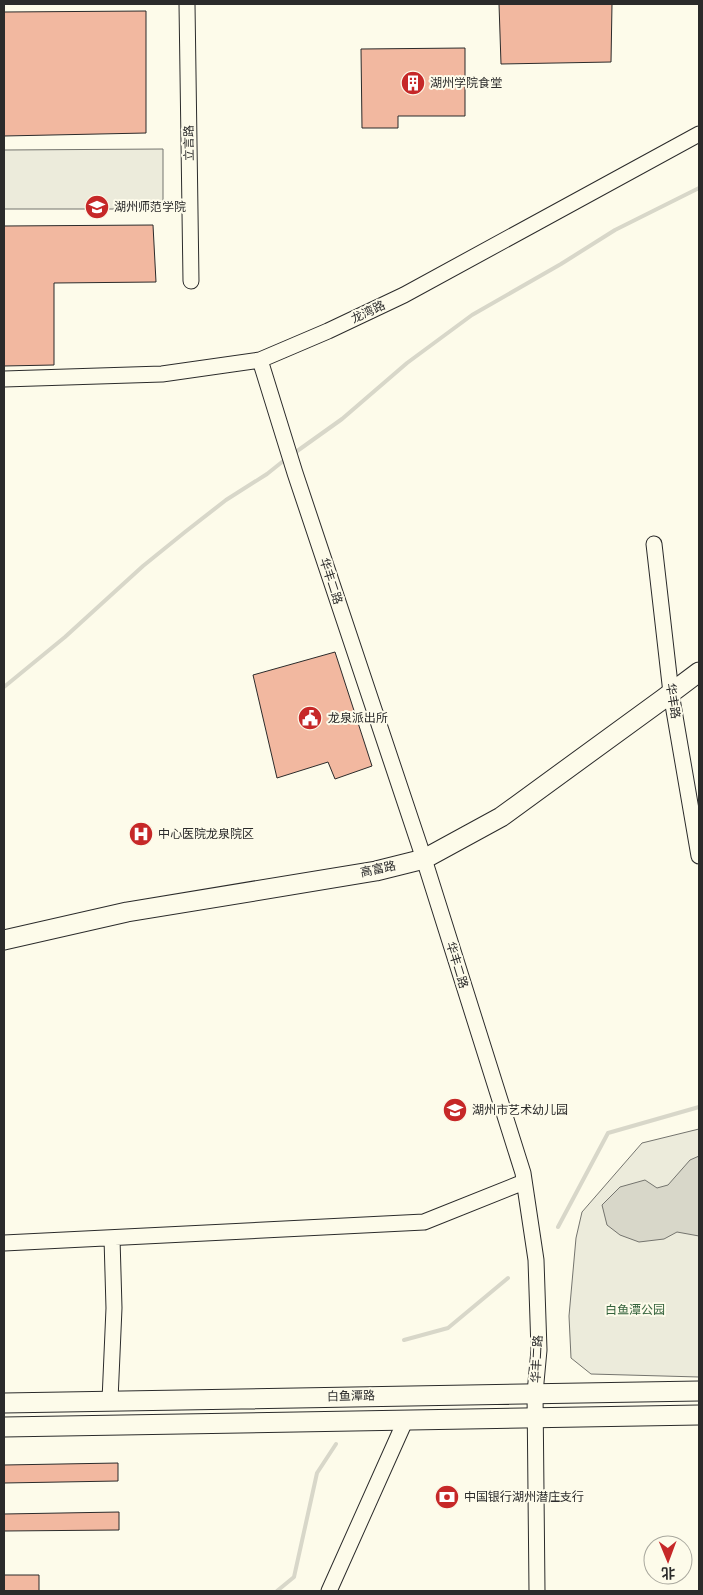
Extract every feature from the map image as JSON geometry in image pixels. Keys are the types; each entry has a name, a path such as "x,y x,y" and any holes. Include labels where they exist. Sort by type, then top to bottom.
{"main road":[{"name":"高富路","path":"4,940 127,912 376,871 424,859 500,817 699,672"},
{"name":"白鱼潭路","path":"4,1403 699,1391"},
{"name":"白鱼潭路","path":"4,1427 699,1415"}],"street":[{"name":"立言路","path":"187,4 191,282"},
{"name":"龙湾路","path":"4,379 162,374 260,360 328,331 404,295 699,134"},
{"name":"华丰二路","path":"260,360 295,473 424,859 523,1173 536,1260 539,1350 534,1393 537,1591"},
{"name":"华丰路","path":"654,544 671,693 699,856"},
{"path":"4,1243 424,1222 524,1182"},
{"path":"110,1400 114,1308 112,1238"},
{"path":"329,1591 406,1419"}],"green space":[{"path":"163,149 163,209 4,209 4,150"},
{"name":"白鱼潭公园","path":"699,1129 699,1377 591,1374 571,1358 569,1316 576,1238 582,1212 642,1143"}],"shaded area":[{"path":"699,1156 699,1236 677,1232 664,1239 639,1242 620,1235 607,1225 602,1205 620,1187 645,1180 657,1188 668,1185 690,1160"}],"building":[{"path":"499,4 612,4 611,62 501,64"},
{"path":"146,11 146,133 4,136 4,12"},
{"name":"湖州学院食堂","path":"465,48 465,116 398,116 398,128 362,128 361,49"},
{"path":"153,225 156,282 54,283 54,365 4,366 4,226"},
{"name":"龙泉派出所","path":"335,652 372,766 335,779 328,762 277,778 253,675"},
{"path":"118,1463 118,1481 4,1483 4,1465"},
{"path":"119,1512 119,1530 4,1531 4,1514"},
{"path":"4,1575 39,1575 39,1591 4,1591"}],"waterway":[{"path":"293,454 342,419 407,363 472,315 561,264 615,230 699,188"},
{"path":"4,687 65,637 143,566 185,532 226,500 267,474 287,458"},
{"path":"558,1227 608,1133 699,1107"},
{"path":"404,1340 448,1328 508,1278"},
{"path":"277,1591 294,1577 317,1473 336,1444"}],"place":[{"name":"湖州学院食堂","path":"413,83"},
{"name":"湖州师范学院","path":"97,207"},
{"name":"龙泉派出所","path":"310,718"},
{"name":"中心医院龙泉院区","path":"141,834"},
{"name":"湖州市艺术幼儿园","path":"455,1110"},
{"name":"中国银行湖州潜庄支行","path":"447,1497"}]}
